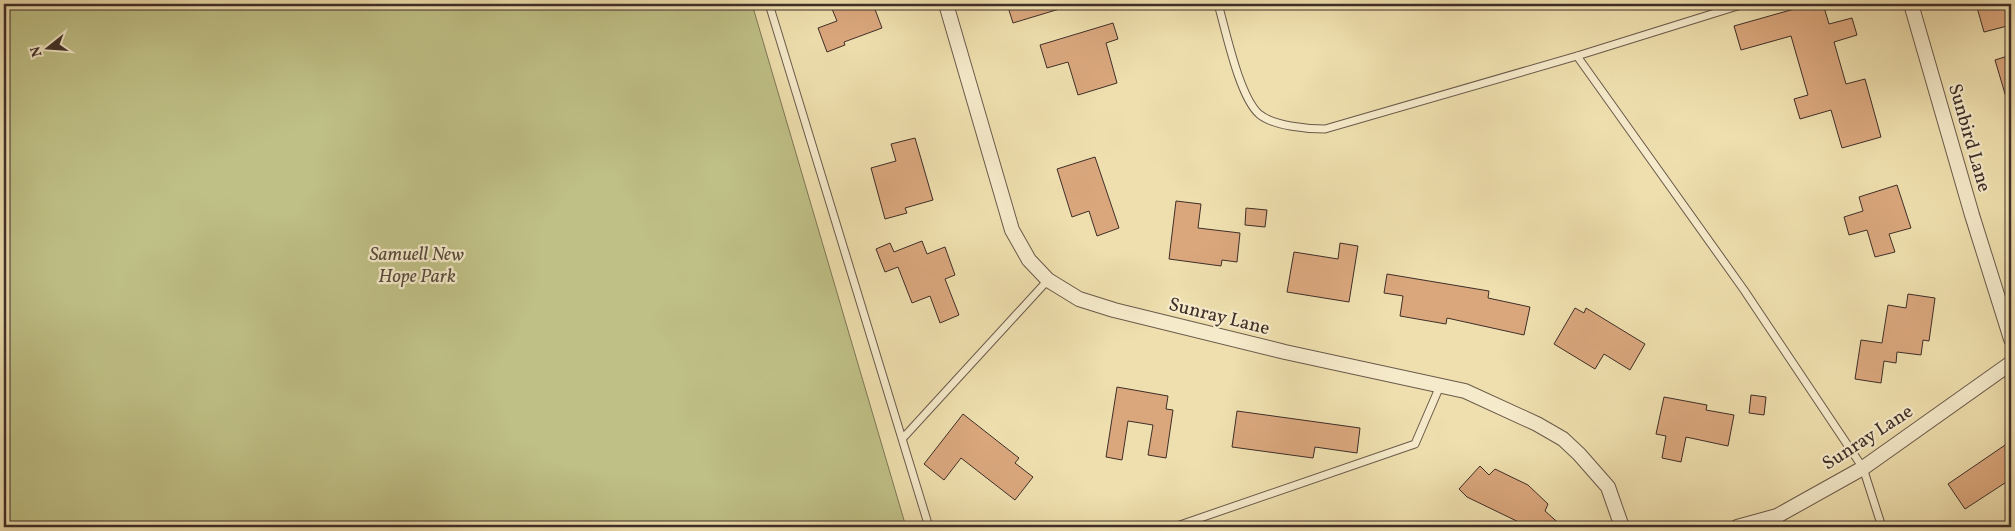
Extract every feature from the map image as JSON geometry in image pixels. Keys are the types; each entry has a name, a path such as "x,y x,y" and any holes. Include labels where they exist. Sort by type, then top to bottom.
{"street":[{"name":"Sunray Lane","path":"946,4 1012,230 1029,260 1048,280 1079,299 1114,310 1285,352 1465,391 1537,424 1563,439 1580,454 1608,487 1622,527"},
{"name":"Sunbird Lane","path":"1911,4 1972,215 2011,339"},
{"name":"Sunray Lane","path":"1737,527 1777,516 1863,468 2011,362"}],"lane":[{"path":"768,4 929,527"},
{"path":"1218,4 1236,66 1249,102 1260,115 1281,124 1303,129 1325,129 1577,56 1744,4"},
{"path":"1577,56 1744,290 1863,468 1882,527"},
{"path":"903,438 1048,280"},
{"path":"1174,527 1415,444 1440,386"}],"green space":[{"name":"Samuell New Hope Park","path":"4,4 752,4 906,527 4,527"}],"building":[{"path":"830,4 873,4 882,28 844,42 845,45 827,52 818,28 837,21"},
{"path":"1007,4 1066,4 1066,7 1013,23"},
{"path":"1812,4 1823,4 1829,24 1852,18 1857,35 1834,42 1846,84 1865,79 1881,137 1842,148 1831,110 1800,119 1794,99 1808,95 1791,36 1741,50 1734,26"},
{"path":"1976,4 2007,4 2011,25 1984,32"},
{"path":"1113,23 1118,39 1106,43 1117,83 1078,95 1068,62 1047,68 1040,45"},
{"path":"2011,55 2011,104 2008,104 1995,60"},
{"path":"915,138 933,200 905,208 907,213 885,219 871,168 896,161 891,144"},
{"path":"1095,157 1119,228 1097,236 1089,211 1072,217 1057,169"},
{"path":"1897,185 1911,228 1889,234 1895,252 1875,257 1867,230 1849,235 1844,217 1863,211 1859,197"},
{"path":"1176,201 1201,204 1198,228 1240,233 1237,262 1222,260 1221,266 1169,259"},
{"path":"1246,208 1267,210 1265,227 1245,225"},
{"path":"922,241 927,254 945,247 955,275 945,279 959,315 940,323 930,296 912,303 898,267 885,272 876,249 890,243 894,252"},
{"path":"1340,243 1358,246 1349,302 1287,292 1294,252 1338,259"},
{"path":"1387,274 1489,291 1488,298 1530,307 1524,335 1447,318 1446,324 1400,316 1403,296 1384,293"},
{"path":"1908,294 1935,298 1929,341 1923,340 1921,355 1897,352 1896,363 1884,361 1881,383 1855,379 1861,340 1882,343 1888,305 1906,308"},
{"path":"1575,308 1584,313 1586,308 1645,344 1630,370 1604,354 1595,369 1554,344"},
{"path":"1117,387 1168,396 1166,409 1173,410 1166,458 1148,455 1153,425 1128,421 1122,460 1106,457"},
{"path":"1751,395 1766,397 1764,415 1749,413"},
{"path":"1664,397 1707,405 1706,410 1734,415 1728,446 1686,437 1681,462 1662,458 1666,436 1656,434"},
{"path":"1237,411 1360,428 1357,453 1315,447 1313,458 1232,447"},
{"path":"963,414 1019,458 1015,463 1033,477 1015,500 961,458 944,480 924,464"},
{"path":"2011,441 2011,479 1965,509 1948,484"},
{"path":"1480,466 1489,475 1495,469 1528,485 1548,504 1545,511 1563,527 1529,527 1467,497 1459,489"}]}
